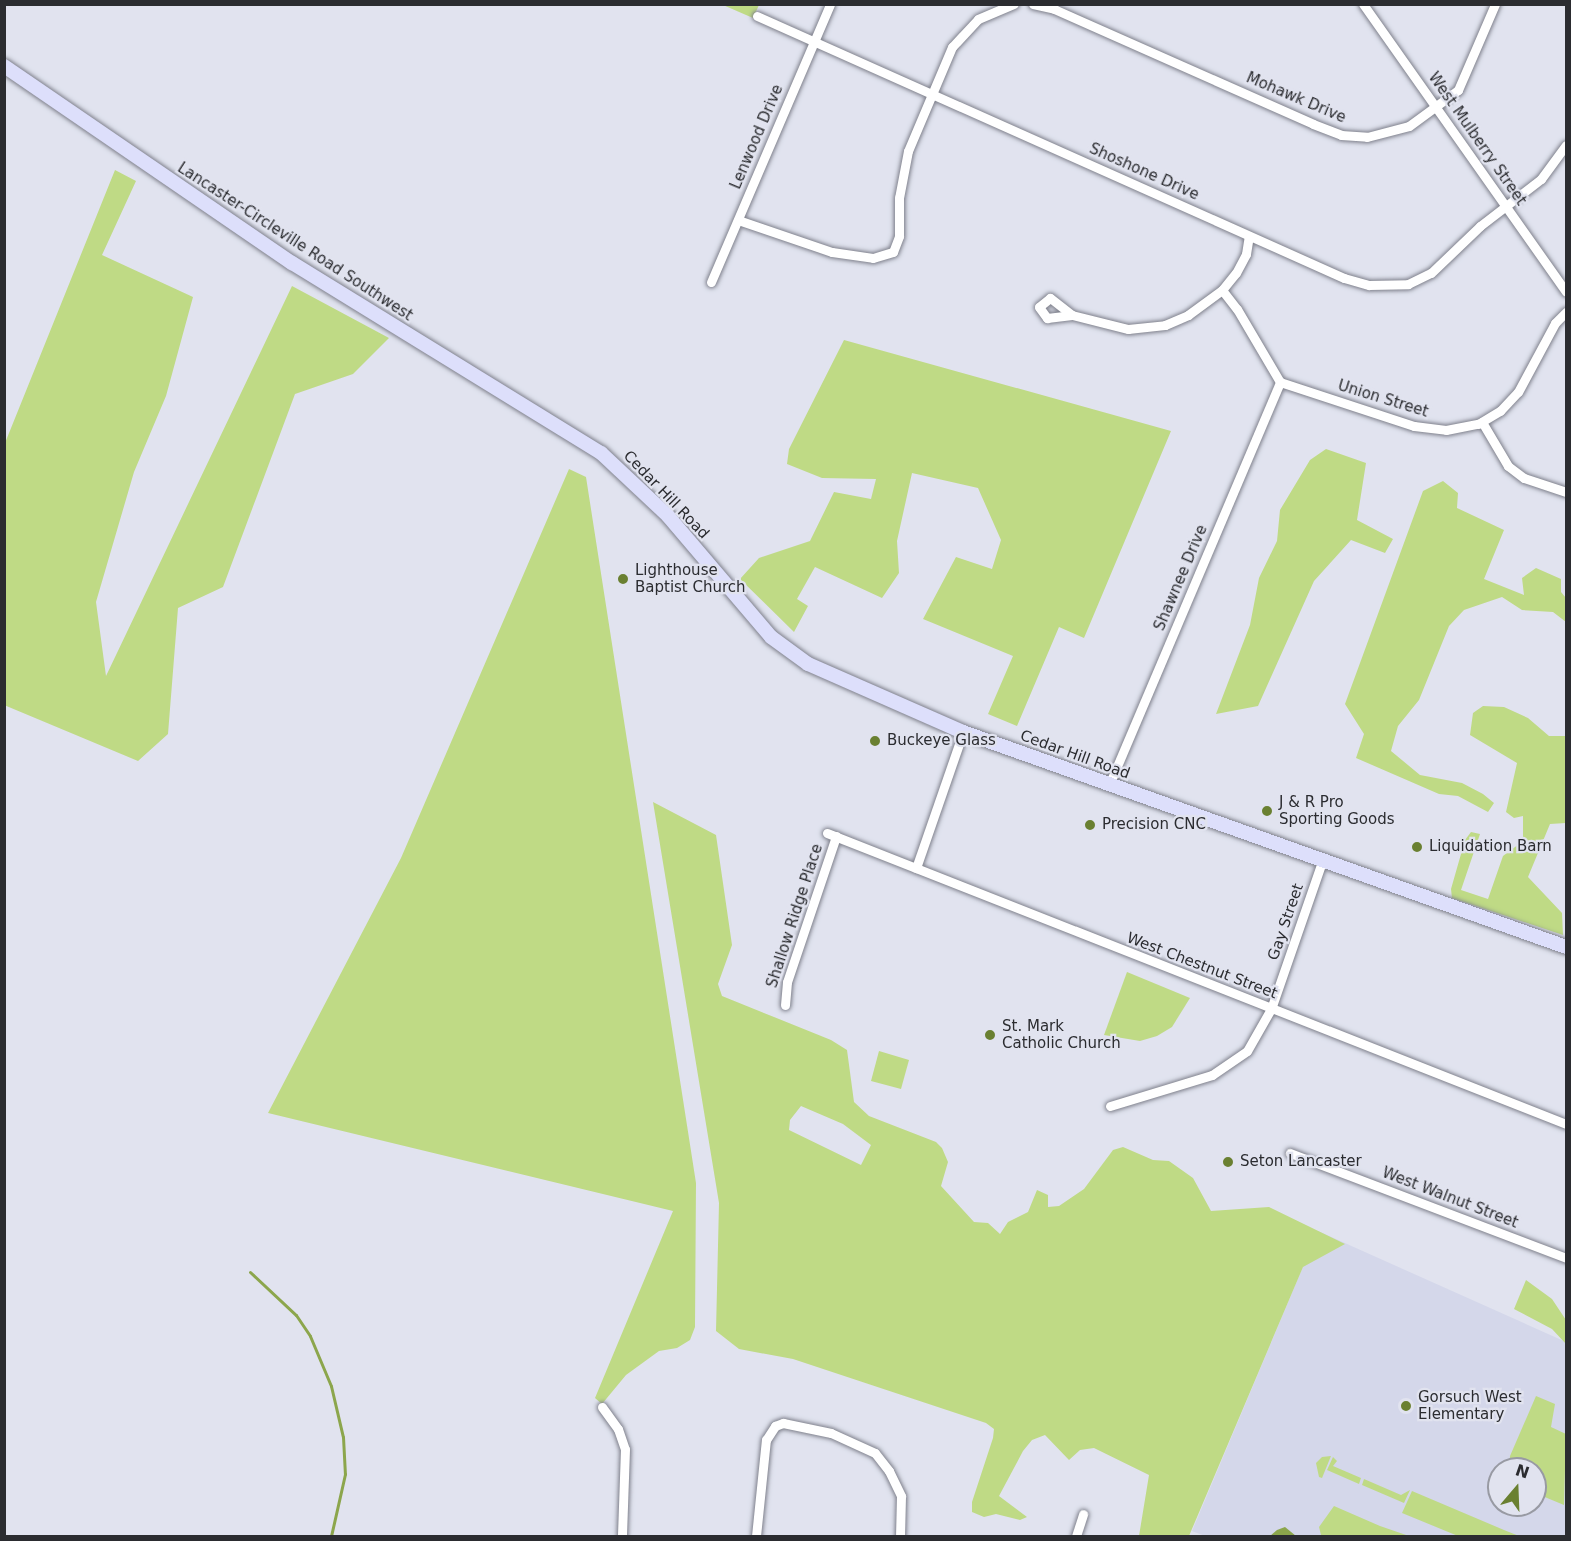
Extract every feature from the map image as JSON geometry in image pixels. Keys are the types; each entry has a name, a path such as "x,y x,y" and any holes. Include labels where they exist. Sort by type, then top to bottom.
{"main road":[{"name":"Lancaster-Circleville Road Southwest","path":"4,66 292,263 579,439"},
{"name":"Cedar Hill Road","path":"579,439 620,468 664,512 781,645 825,673 963,732 1322,862 1566,946"}],"street":[{"name":"Lenwood Drive","path":"711,282 830,4"},
{"path":"738,220 832,252 886,256 897,246 906,162 932,95 959,37 990,12 1014,4"},
{"name":"Mohawk Drive","path":"1033,4 1054,9 1341,135 1367,137 1393,133 1436,108 1458,90 1496,4"},
{"name":"West Mulberry Street","path":"1364,4 1566,292"},
{"name":"Shoshone Drive","path":"757,16 813,43 1356,282 1395,286 1420,280 1437,269 1470,235 1541,179 1566,146"},
{"path":"1072,315 1108,326 1153,327 1188,315 1222,290 1246,254 1249,236"},
{"path":"1222,290 1237,309 1280,382"},
{"name":"Union Street","path":"1280,382 1427,429 1466,428 1482,423 1500,411 1518,392 1555,323 1566,312"},
{"name":"Shawnee Drive","path":"1109,785 1280,382"},
{"path":"1482,423 1500,457 1518,474 1566,492"},
{"path":"915,868 963,732"},
{"name":"West Chestnut Street","path":"832,834 1566,1124"},
{"name":"Shallow Ridge Place","path":"785,1005 787,982 832,834"},
{"name":"Gay Street","path":"1110,1106 1187,1085 1227,1068 1255,1041 1271,1009 1322,862"},
{"name":"West Walnut Street","path":"1290,1153 1566,1258"},
{"path":"602,1407 618,1429 625,1449 622,1536"},
{"path":"756,1536 766,1440 775,1426 788,1424 831,1433 875,1454 890,1471 901,1496 900,1536"},
{"path":"1076,1536 1083,1514"}],"shaded area":[{"path":"723,5 759,5 753,18"},
{"path":"115,170 136,181 102,255 193,297 166,396 134,472 96,602 106,676 292,286 389,338 353,374 295,394 223,587 178,608 168,734 138,761 4,705 5,443"},
{"path":"844,340 1171,431 1084,638 1059,627 1017,726 988,714 1013,656 923,619 956,557 992,569 1001,540 978,488 912,473 897,541 899,573 882,598 815,567 797,599 808,606 794,632 740,579 759,558 810,541 834,492 871,499 876,479 822,478 787,464 789,449"},
{"path":"1326,449 1366,463 1357,520 1393,539 1385,553 1351,540 1314,581 1258,706 1216,714 1250,625 1259,578 1277,541 1280,510 1310,460"},
{"path":"569,469 586,477 696,1183 695,1327 690,1340 677,1348 659,1351 626,1375 602,1404 595,1398 673,1211 268,1113 401,858"},
{"path":"1443,481 1458,493 1457,508 1504,530 1484,579 1524,595 1522,578 1536,568 1561,579 1561,592 1566,598 1566,622 1553,612 1522,610 1502,597 1464,610 1449,626 1419,700 1398,726 1391,751 1420,775 1462,783 1483,794 1494,803 1488,812 1458,796 1439,794 1356,758 1364,734 1345,704 1423,491"},
{"path":"1483,706 1504,707 1528,718 1549,736 1566,736 1566,823 1550,824 1528,877 1562,913 1563,935 1452,898 1451,889 1465,840 1471,832 1480,834 1461,890 1488,899 1503,856 1523,841 1523,816 1514,818 1506,812 1517,763 1470,735 1473,713"},
{"path":"653,802 716,835 732,945 718,984 722,996 831,1040 847,1050 854,1102 869,1116 936,1142 942,1148 948,1162 941,1186 974,1222 988,1223 1000,1234 1008,1222 1028,1212 1037,1190 1048,1195 1048,1207 1059,1206 1084,1189 1113,1150 1123,1147 1153,1160 1169,1161 1193,1178 1211,1211 1269,1207 1345,1244 1303,1267 1189,1536 1139,1536 1149,1475 1094,1448 1080,1450 1069,1460 1045,1435 1032,1440 1023,1451 999,1496 1027,1517 1020,1520 996,1514 984,1517 972,1512 972,1502 993,1438 994,1429 986,1423 793,1359 739,1349 716,1331 719,1203","holes":["801,1106 843,1124 871,1145 861,1165 789,1130 790,1120"]},
{"path":"1127,972 1190,998 1172,1027 1157,1036 1140,1041 1104,1035"},
{"path":"879,1051 909,1060 901,1089 871,1081"},
{"name":"Gorsuch West Elementary","path":"1318,1231 1566,1342 1566,1536 1205,1536 1192,1531"},
{"path":"1526,1280 1552,1299 1566,1320 1566,1344 1552,1329 1514,1309"},
{"path":"1536,1396 1555,1404 1551,1427 1566,1434 1564,1505 1547,1498 1547,1457 1510,1456"},
{"path":"1331,1456 1322,1478 1319,1477 1316,1463 1322,1457"},
{"path":"1333,1457 1337,1461 1333,1466 1361,1478 1359,1484 1327,1470"},
{"path":"1364,1479 1401,1495 1410,1490 1404,1503 1362,1485"},
{"path":"1412,1491 1519,1536 1458,1536 1402,1513"},
{"path":"1334,1506 1409,1536 1321,1535 1319,1527"},
{"path":"1285,1527 1296,1536 1270,1536 1277,1530"}],"waterway":[{"path":"250,1272 296,1315 310,1336 331,1386 343,1437 345,1474 331,1536"}],"place":[{"name":"Lighthouse Baptist Church","path":"623,579"},
{"name":"Buckeye Glass","path":"875,741"},
{"name":"J & R Pro Sporting Goods","path":"1267,811"},
{"name":"Precision CNC","path":"1090,825"},
{"name":"Liquidation Barn","path":"1417,847"},
{"name":"St. Mark Catholic Church","path":"990,1035"},
{"name":"Seton Lancaster","path":"1228,1162"},
{"name":"Gorsuch West Elementary","path":"1406,1406"}]}
